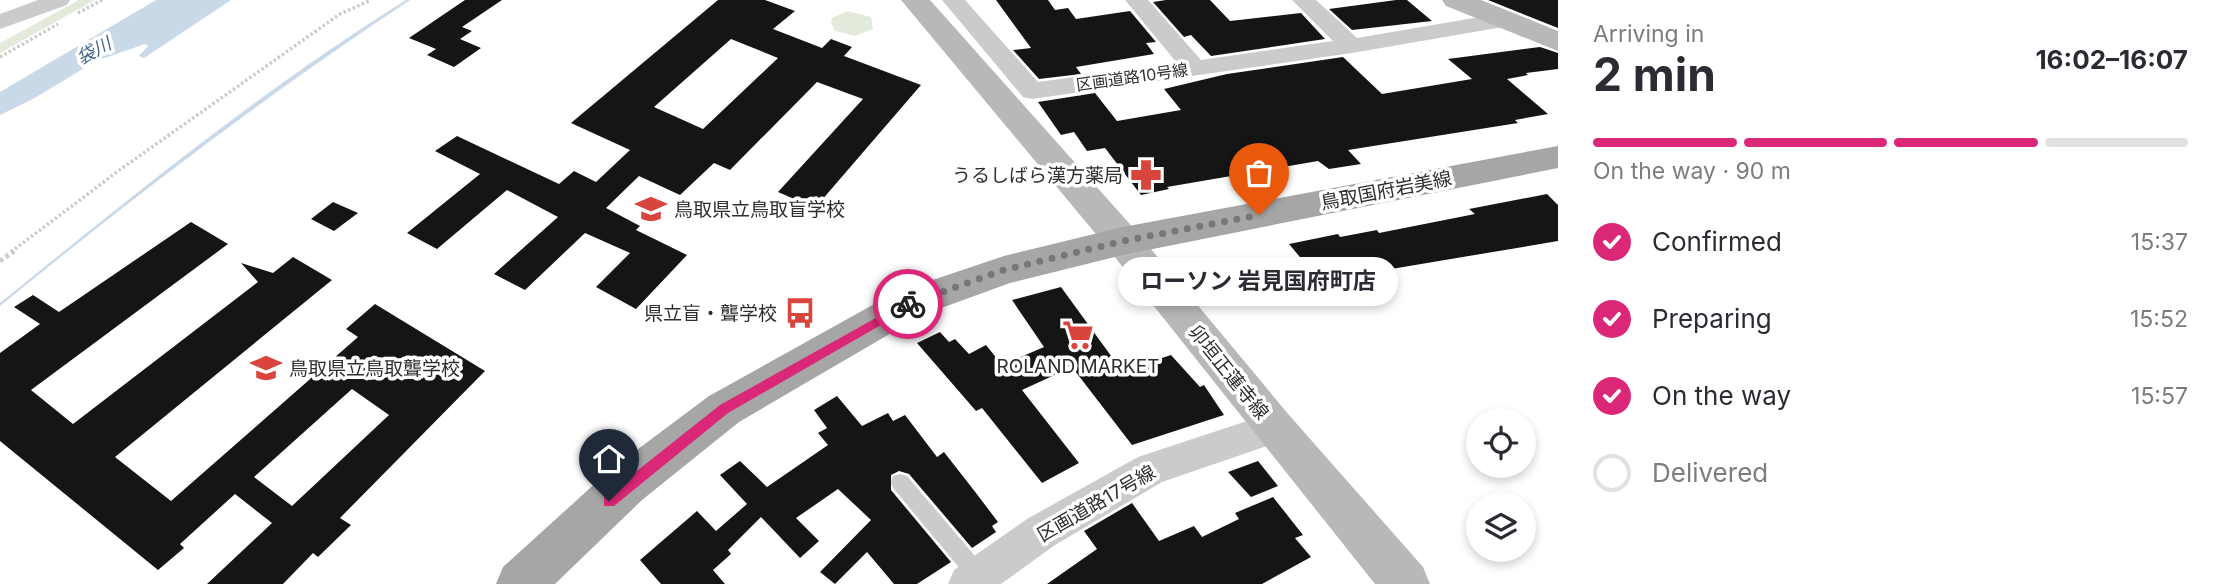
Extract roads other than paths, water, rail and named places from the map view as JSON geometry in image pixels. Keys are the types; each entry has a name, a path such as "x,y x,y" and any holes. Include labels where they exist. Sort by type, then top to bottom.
{"main road":[{"name":"卯垣正蓮寺線","path":"915,0 1123,241 1274,428 1406,584"},
{"path":"1456,0 1558,42"},
{"name":"鳥取国府岩美線","path":"520,584 626,485 724,409 908,304 1004,270 1123,241 1558,157"}],"street":[{"path":"0,22 59,0"},
{"path":"953,0 1032,91"},
{"path":"1136,0 1195,68"},
{"path":"1303,0 1352,46"},
{"name":"区画道路10号線","path":"998,97 1352,46 1503,20"},
{"name":"区画道路17号線","path":"974,580 1041,532 1150,469 1274,428"}],"lane":[{"path":"900,482 974,580"}],"water":[{"name":"袋川","path":"156,0 231,0 144,58 139,56 148,46 145,44 96,61 33,99 0,115 0,92"},
{"path":"406,0 410,0 201,148 0,306 0,303 198,145 301,70"}],"place":[{"name":"うるしばら漢方薬局","path":"1146,175"},
{"name":"鳥取県立鳥取盲学校","path":"651,209"},
{"name":"ローソン 岩見国府町店","path":"1259,215"},
{"name":"県立盲・聾学校","path":"800,313"},
{"name":"ROLAND MARKET","path":"1078,335"},
{"name":"鳥取県立鳥取聾学校","path":"266,368"}]}
